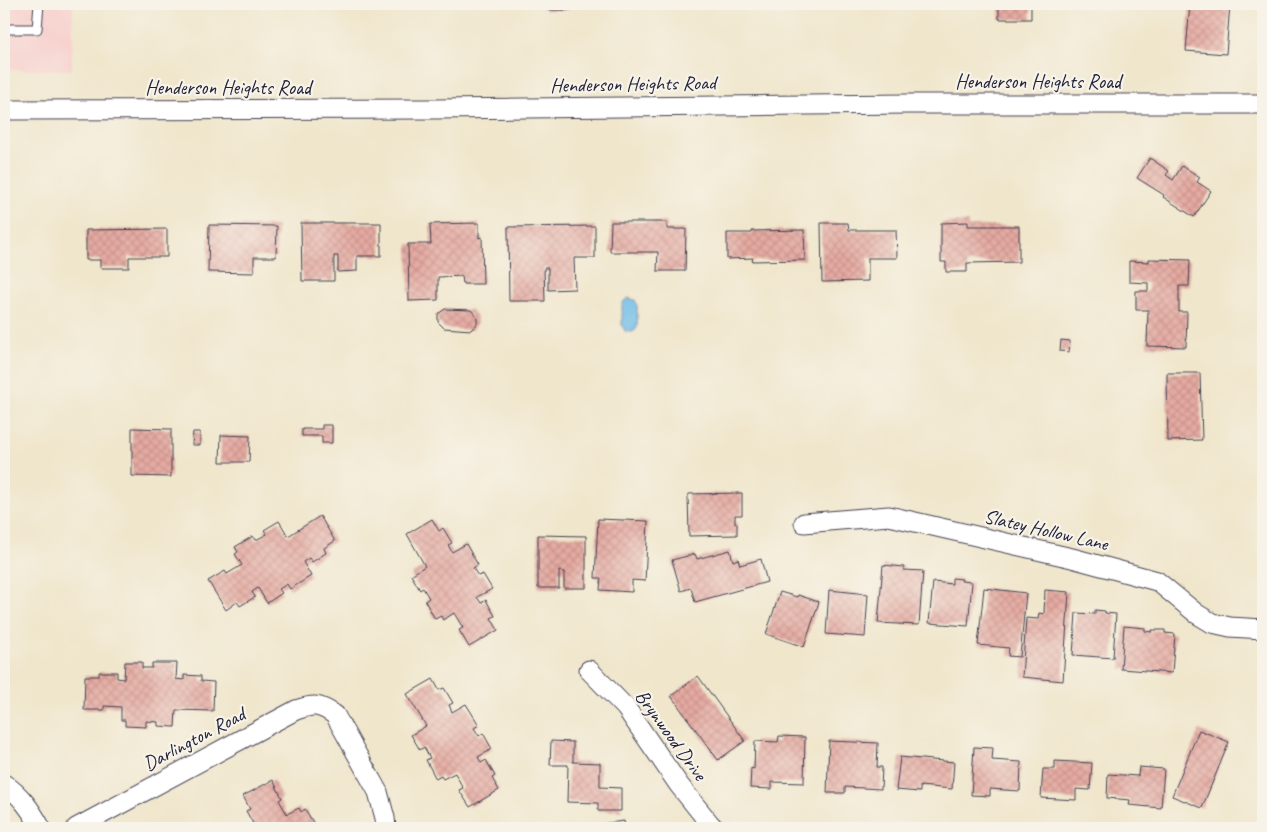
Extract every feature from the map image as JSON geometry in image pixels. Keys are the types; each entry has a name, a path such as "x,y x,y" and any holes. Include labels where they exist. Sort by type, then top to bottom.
{"street":[{"name":"Henderson Heights Road","path":"4,110 424,109 908,104 1263,104"},
{"name":"Slatey Hollow Lane","path":"804,523 889,516 1063,556 1157,581 1197,614 1212,623 1230,627 1263,629"},
{"name":"Brynwood Drive","path":"589,670 626,708 679,785 714,828"},
{"name":"Darlington Road","path":"76,828 296,710 309,705 324,707 335,716 378,792 386,828"},
{"path":"4,784 14,791 32,811 41,828"}],"lane":[{"path":"4,29 37,29 39,4"}],"shaded area":[{"path":"4,4 73,4 72,70 4,70"}],"water":[{"path":"628,298 635,300 637,306 637,326 635,331 632,332 625,331 622,325 622,305"}],"building":[{"path":"546,4 569,4 569,10 546,10"},
{"path":"999,4 1031,4 1031,19 999,19"},
{"path":"1190,4 1230,4 1226,54 1186,51"},
{"path":"1150,158 1169,171 1166,175 1173,180 1182,166 1200,177 1197,182 1211,191 1194,217 1137,178"},
{"path":"611,222 667,222 667,229 686,229 685,271 657,271 658,252 610,252"},
{"path":"968,222 968,226 1019,226 1019,262 967,263 967,272 946,272 946,262 941,262 941,223"},
{"path":"301,223 381,223 381,256 357,256 357,271 338,272 338,256 334,256 334,281 302,281"},
{"path":"479,223 479,238 482,237 483,284 463,284 462,276 438,277 438,300 409,301 408,244 431,244 430,224"},
{"path":"821,223 848,223 849,230 896,230 897,258 868,258 868,281 822,282"},
{"path":"209,225 277,226 276,257 254,257 254,273 208,272"},
{"path":"595,226 595,258 574,258 575,289 548,290 548,268 544,268 545,301 509,301 508,227"},
{"path":"167,229 167,257 129,257 129,268 100,268 100,260 86,260 86,230"},
{"path":"804,230 805,260 752,261 753,258 727,259 727,233"},
{"path":"1149,259 1190,260 1189,286 1179,286 1179,312 1187,312 1186,347 1147,346 1148,310 1136,310 1136,291 1148,291 1148,283 1129,282 1129,261 1149,262"},
{"path":"445,309 471,310 477,317 477,324 471,330 444,328 438,322 438,314"},
{"path":"1061,340 1070,341 1069,352 1060,351"},
{"path":"1167,373 1200,373 1202,440 1168,441"},
{"path":"322,425 332,425 332,443 322,443 322,436 302,436 302,429 322,429"},
{"path":"132,428 171,429 171,477 132,476"},
{"path":"193,432 200,432 200,445 192,445"},
{"path":"221,435 250,436 249,462 220,462"},
{"path":"742,493 742,515 735,515 737,535 689,536 688,494"},
{"path":"320,516 335,541 324,548 326,553 312,562 309,558 303,562 311,576 290,589 287,584 279,589 282,593 267,603 258,588 252,592 255,597 240,606 237,602 226,610 208,581 225,571 227,574 242,565 235,554 238,552 235,547 253,536 256,540 267,534 264,530 279,521 288,536"},
{"path":"432,519 439,531 443,528 452,543 448,545 452,552 466,544 478,565 473,568 478,576 483,574 492,589 477,597 481,603 486,600 495,616 491,618 498,630 469,647 459,630 463,628 454,613 443,620 441,616 435,619 425,601 429,598 423,588 420,590 411,575 425,566 407,534"},
{"path":"598,519 648,521 645,581 632,580 632,592 600,590 601,578 595,578"},
{"path":"538,535 586,536 586,588 564,588 564,572 559,571 559,588 538,588"},
{"path":"730,550 733,561 738,559 740,565 761,559 767,582 695,602 691,588 681,591 672,560 695,554 697,559"},
{"path":"883,565 904,567 904,570 923,571 919,625 878,623"},
{"path":"952,578 972,582 968,626 929,623 933,582 952,584"},
{"path":"984,588 1026,593 1020,657 1008,656 1009,648 978,645"},
{"path":"829,590 868,594 865,637 826,634"},
{"path":"1045,590 1069,592 1063,681 1022,677 1026,618 1038,619 1039,613 1044,614"},
{"path":"780,592 797,597 798,595 819,602 804,647 766,634"},
{"path":"1095,610 1116,614 1113,658 1073,655 1076,613 1095,614"},
{"path":"1124,626 1145,628 1145,631 1152,632 1152,630 1165,630 1165,633 1175,634 1172,673 1121,669"},
{"path":"125,662 142,662 142,668 152,668 152,663 177,663 176,679 184,680 184,675 201,676 201,681 214,682 213,711 176,710 175,727 158,726 158,722 146,721 146,727 125,726 125,720 121,720 121,707 104,706 104,710 84,710 85,676 99,676 99,672 117,672 117,678 124,679"},
{"path":"698,676 745,741 718,760 671,696"},
{"path":"433,679 439,690 444,688 453,703 449,705 452,712 466,704 479,725 474,728 479,736 483,733 492,749 478,757 481,763 486,760 495,776 492,778 499,790 470,807 459,790 463,788 455,773 443,779 441,776 436,779 426,760 430,758 424,747 420,750 411,735 426,726 407,694"},
{"path":"1199,730 1229,742 1202,808 1172,796"},
{"path":"779,736 805,737 804,783 772,782 772,789 750,788 751,768 754,769 755,741 778,742"},
{"path":"551,741 573,742 573,762 600,763 600,787 621,788 621,811 598,811 598,803 567,802 568,765 550,765"},
{"path":"829,741 878,743 877,767 882,767 881,789 845,787 845,793 827,793"},
{"path":"974,747 993,748 992,760 1021,762 1020,791 990,789 990,796 971,795"},
{"path":"900,757 954,762 952,789 920,786 920,792 896,790"},
{"path":"1055,761 1092,763 1090,790 1076,789 1076,800 1041,798 1043,769 1055,769"},
{"path":"1139,767 1164,769 1161,808 1129,805 1130,800 1107,798 1108,774 1138,776"},
{"path":"273,780 282,798 279,800 287,814 299,808 301,812 305,809 315,828 262,828 260,824 255,827 246,811 250,809 243,796"},
{"path":"624,821 625,828 601,828 600,824"}]}
